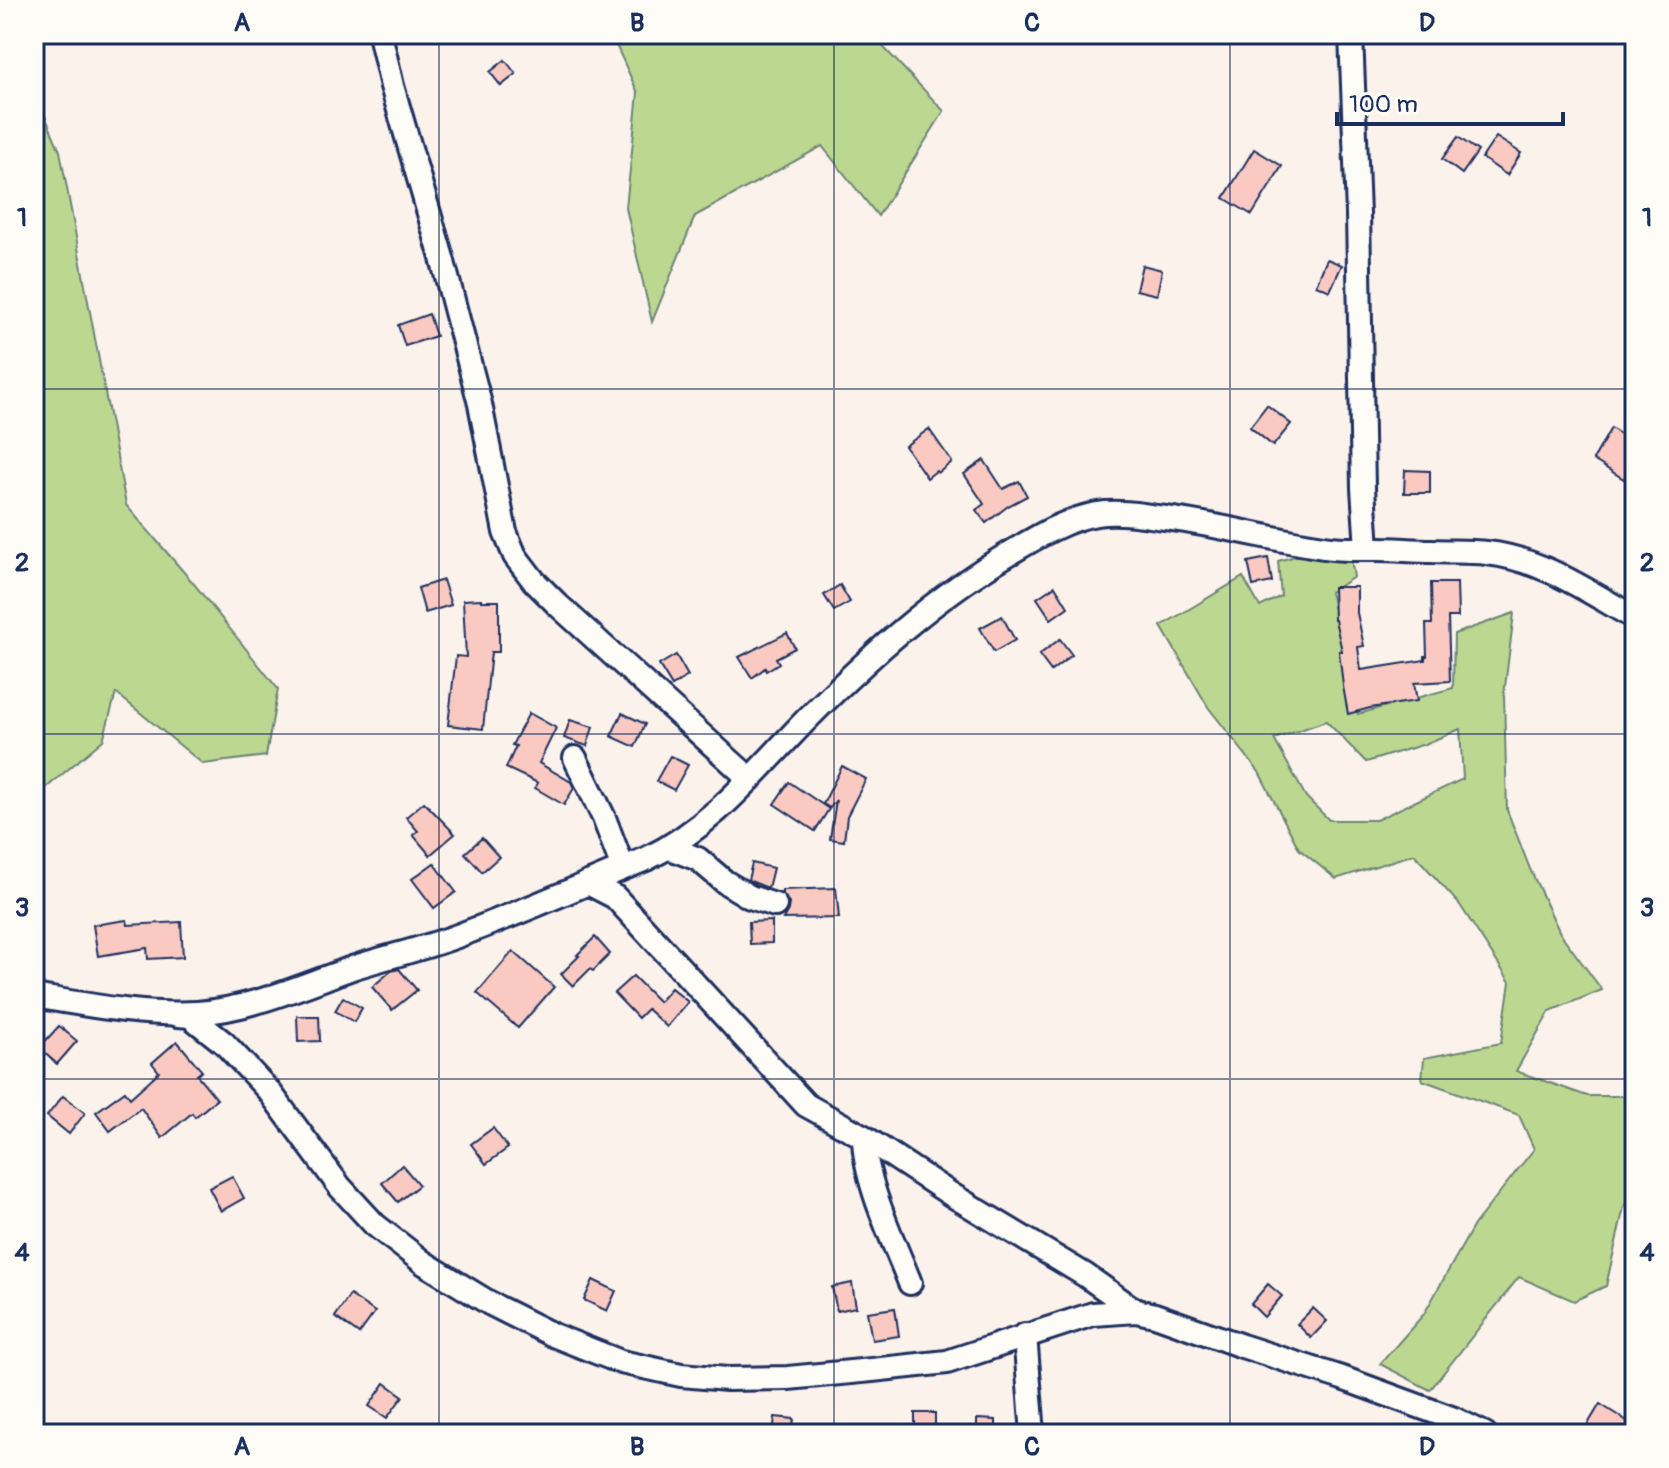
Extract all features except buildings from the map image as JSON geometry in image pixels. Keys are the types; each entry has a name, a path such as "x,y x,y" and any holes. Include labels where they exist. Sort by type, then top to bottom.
{"street":[{"path":"380,34 480,404 505,532 515,556 558,605 750,779"},
{"path":"1351,34 1367,549"},
{"path":"167,1013 200,1013 265,999 462,934 670,848 721,809 842,684 950,592 1032,540 1074,520 1096,514 1144,515 1212,524 1293,543 1331,548 1488,553 1558,574 1635,618"},
{"path":"575,758 604,818 623,868"},
{"path":"670,848 698,859 725,882 750,897 775,905"},
{"path":"588,883 615,897 806,1105 864,1137 952,1195 1085,1275 1136,1311"},
{"path":"34,996 190,1016 224,1043 269,1091 340,1187 375,1225 424,1263 491,1304 553,1335 621,1362 681,1375 727,1379 788,1378 947,1362 1093,1314 1136,1311 1342,1378 1454,1419 1485,1434"},
{"path":"864,1137 864,1155 877,1199 910,1283"},
{"path":"1025,1335 1033,1434"}],"green space":[{"path":"611,34 871,34 944,111 878,216 822,146 695,216 652,322 626,208 638,93"},
{"path":"34,90 60,151 126,505 278,689 266,756 203,764 116,693 103,740 34,798"},
{"path":"1348,541 1354,577 1330,592 1358,714 1453,688 1454,634 1514,613 1504,695 1507,810 1560,933 1602,990 1550,1011 1516,1071 1587,1096 1635,1096 1635,1183 1624,1207 1606,1286 1574,1301 1519,1277 1430,1390 1380,1364 1424,1314 1474,1225 1534,1149 1519,1115 1422,1080 1424,1058 1501,1043 1510,982 1460,905 1414,854 1336,879 1299,849 1259,772 1208,707 1161,626 1243,577 1260,607 1281,596 1278,561","holes":["1326,721 1366,762 1425,744 1460,729 1463,779 1376,820 1329,820 1306,797 1274,739"]}]}
